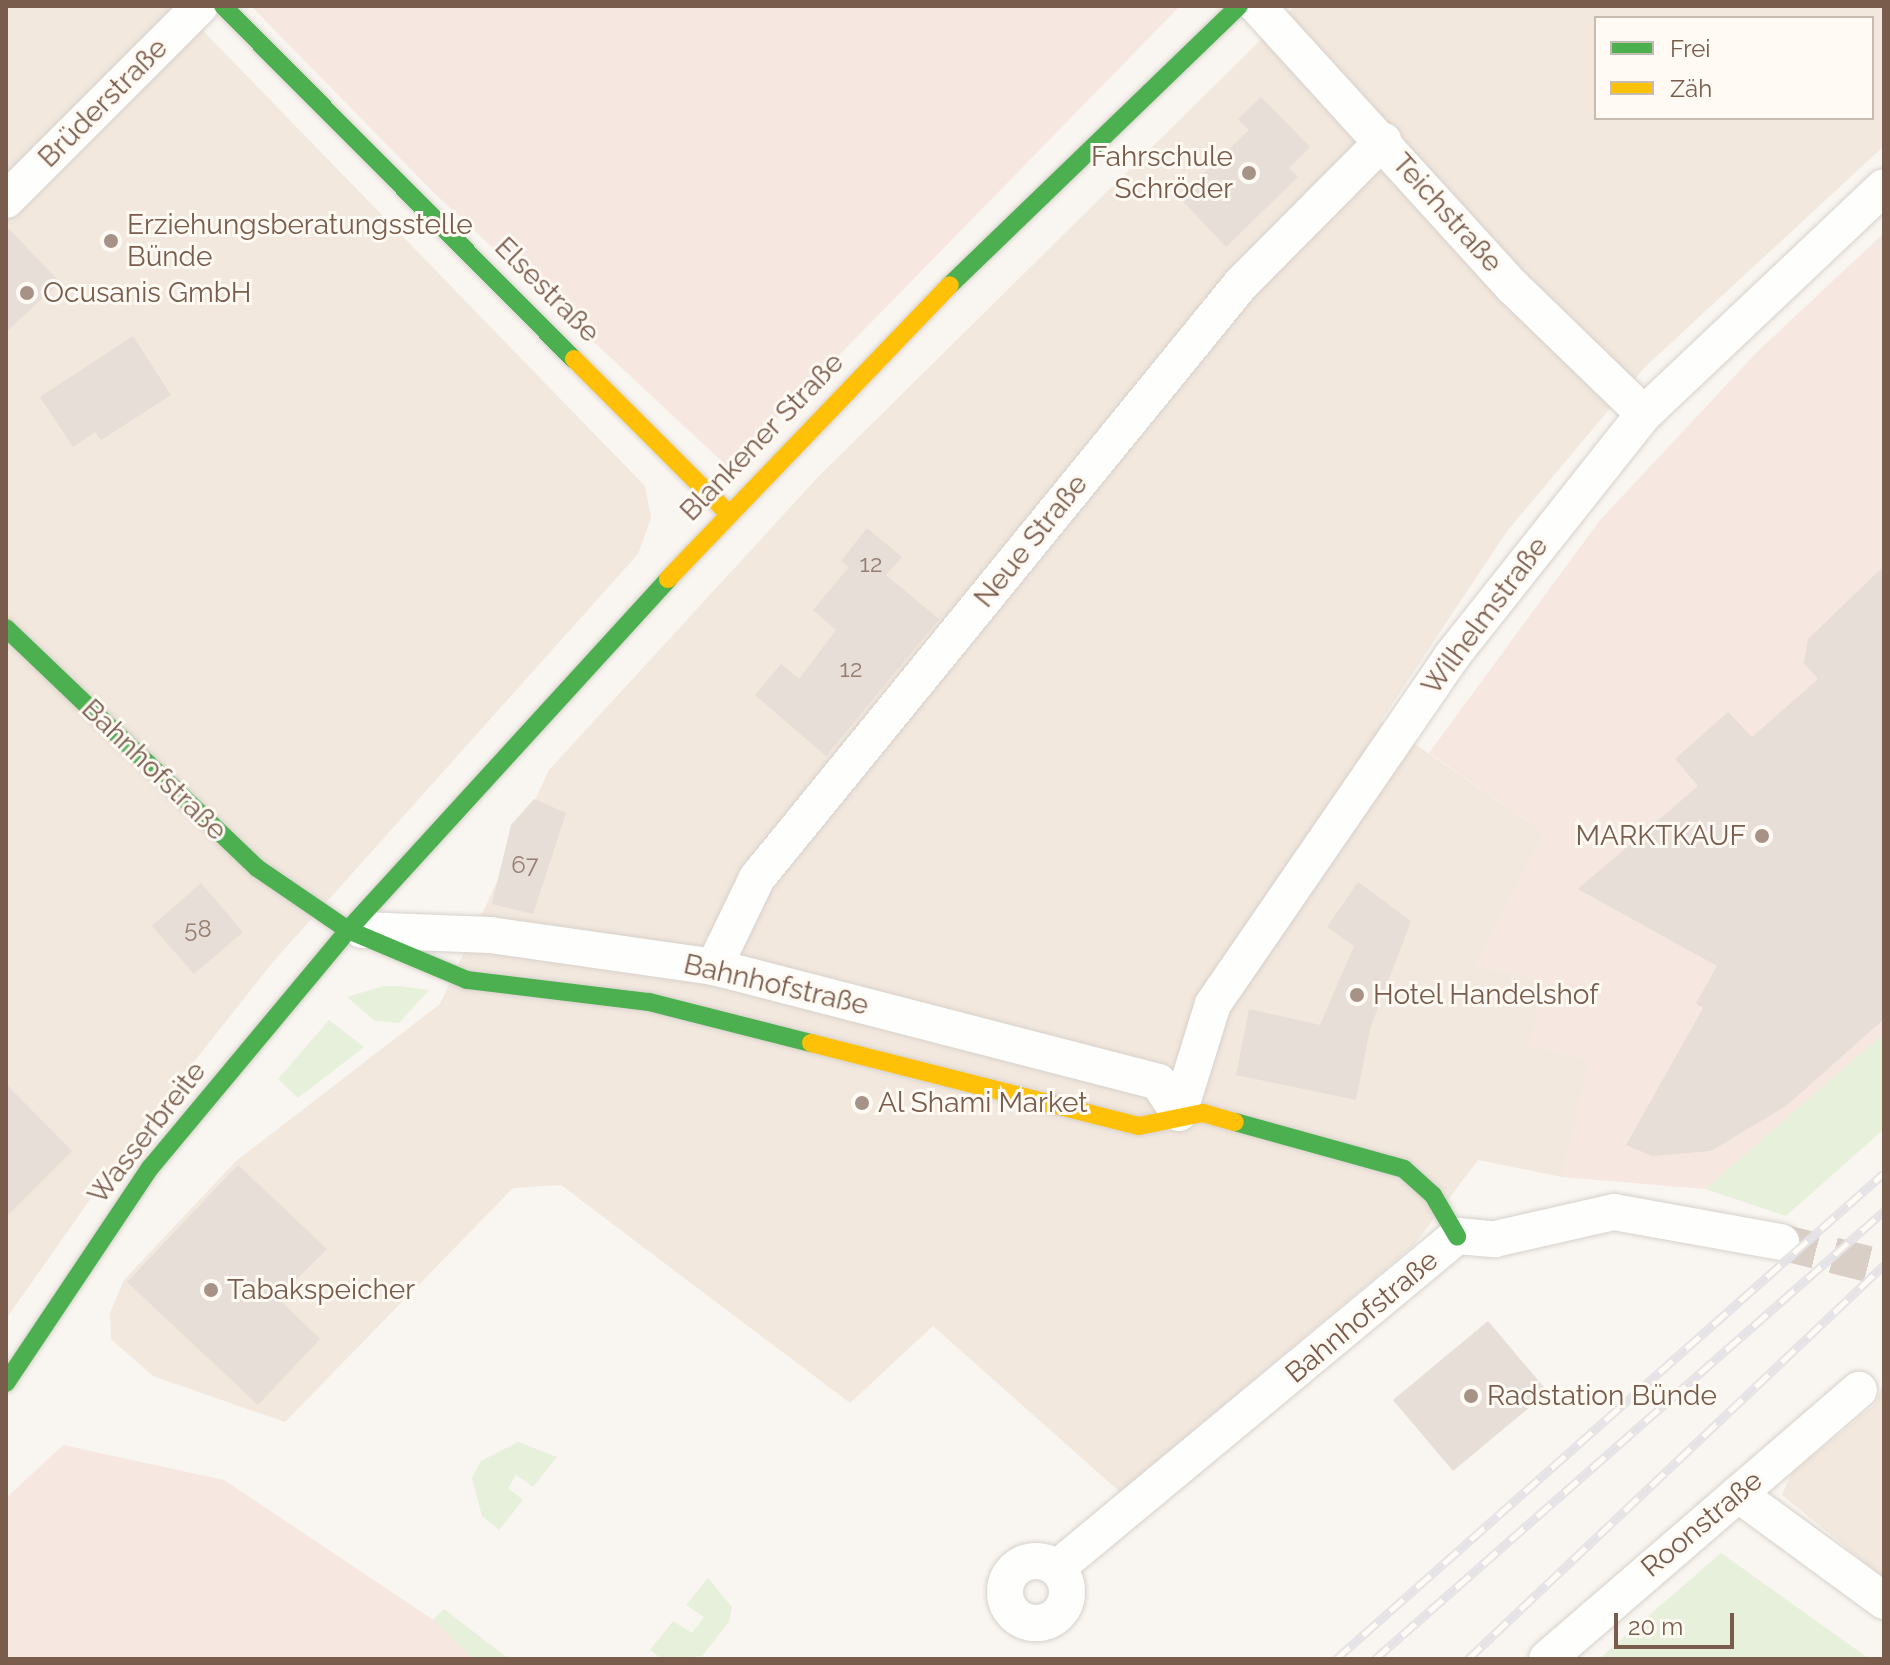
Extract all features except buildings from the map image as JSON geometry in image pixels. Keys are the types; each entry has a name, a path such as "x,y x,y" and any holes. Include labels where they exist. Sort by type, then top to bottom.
{"street":[{"name":"Brüderstraße","path":"6,200 200,6"},
{"name":"Elsestraße","path":"223,6 728,513"},
{"name":"Blankener Straße","path":"348,930 728,513 972,262 1239,6"},
{"name":"Teichstraße","path":"1257,6 1513,287 1644,414"},
{"name":"Neue Straße","path":"714,967 767,866 1241,284 1383,141"},
{"name":"Wilhelmstraße","path":"1179,1113 1213,1004 1250,945 1452,656 1644,414 1884,187"},
{"name":"Bahnhofstraße","path":"6,628 257,868 348,930 467,980 649,1002 1139,1126 1179,1113 1203,1113 1404,1169 1433,1195 1457,1236 1057,1568"},
{"name":"Bahnhofstraße","path":"348,930 490,935 714,967 1158,1082 1179,1113"},
{"name":"Wasserbreite","path":"6,1383 150,1168 348,930"},
{"path":"1457,1236 1495,1239 1614,1212 1781,1242"},
{"name":"Roonstraße","path":"1547,1659 1859,1390"},
{"path":"1738,1494 1884,1601"}],"shaded area":[{"path":"6,6 179,6 645,486 651,518 638,554 272,963 129,1144 6,1319"},
{"path":"251,6 1180,6 729,468 434,193"},
{"path":"1295,6 1884,6 1884,146 1645,367 1507,531 1381,721 1545,833 1476,965 1544,981 1590,1061 1562,1177 1478,1160 1414,1245 1120,1492 933,1326 850,1403 561,1185 513,1188 285,1422 153,1376 111,1339 110,1313 124,1280 236,1161 440,1004 549,770 819,476"},
{"path":"1884,233 1884,1033 1705,1189 1562,1177 1589,1061 1529,1046 1543,981 1476,965 1545,833 1429,753 1600,520 1758,351"},
{"path":"1884,1381 1884,1578 1782,1495 1791,1474 1874,1405"},
{"path":"63,1445 224,1480 447,1629 473,1659 6,1659 6,1498"}],"green space":[{"path":"384,986 429,990 399,1023 375,1021 347,997"},
{"path":"329,1020 364,1047 298,1098 278,1079"},
{"path":"1884,1033 1884,1129 1786,1216 1705,1189"},
{"path":"518,1442 557,1457 533,1487 516,1475 508,1488 523,1500 499,1530 482,1516 472,1478 481,1461"},
{"path":"1721,1553 1864,1655 1869,1659 1600,1658"},
{"path":"708,1578 732,1607 729,1622 702,1656 662,1659 650,1650 673,1621 692,1633 704,1617 686,1605"},
{"path":"444,1609 509,1659 473,1659 433,1620"}],"tunnel":[{"path":"1781,1242 1884,1268"}],"railway":[{"path":"1336,1659 1884,1173"},
{"path":"1375,1659 1884,1211"},
{"path":"1468,1659 1884,1265"}],"traffic: fast":[{"path":"223,6 574,359"},
{"path":"950,285 1239,6"},
{"path":"6,1383 150,1168 348,930 668,579"},
{"path":"6,628 257,868 348,930 467,980 649,1002 811,1043"},
{"path":"1235,1122 1404,1169 1433,1195 1457,1236"}],"traffic: slow":[{"path":"668,579 950,285"},
{"path":"574,359 728,513"},
{"path":"811,1043 1139,1126 1203,1113 1235,1122"}],"place":[{"name":"Fahrschule Schröder","path":"1249,173"},
{"name":"Erziehungsberatungsstelle Bünde","path":"111,241"},
{"name":"Ocusanis GmbH","path":"27,293"},
{"name":"MARKTKAUF","path":"1762,836"},
{"name":"Hotel Handelshof","path":"1357,995"},
{"name":"Al Shami Market","path":"862,1103"},
{"name":"Tabakspeicher","path":"211,1290"},
{"name":"Radstation Bünde","path":"1471,1396"}]}
